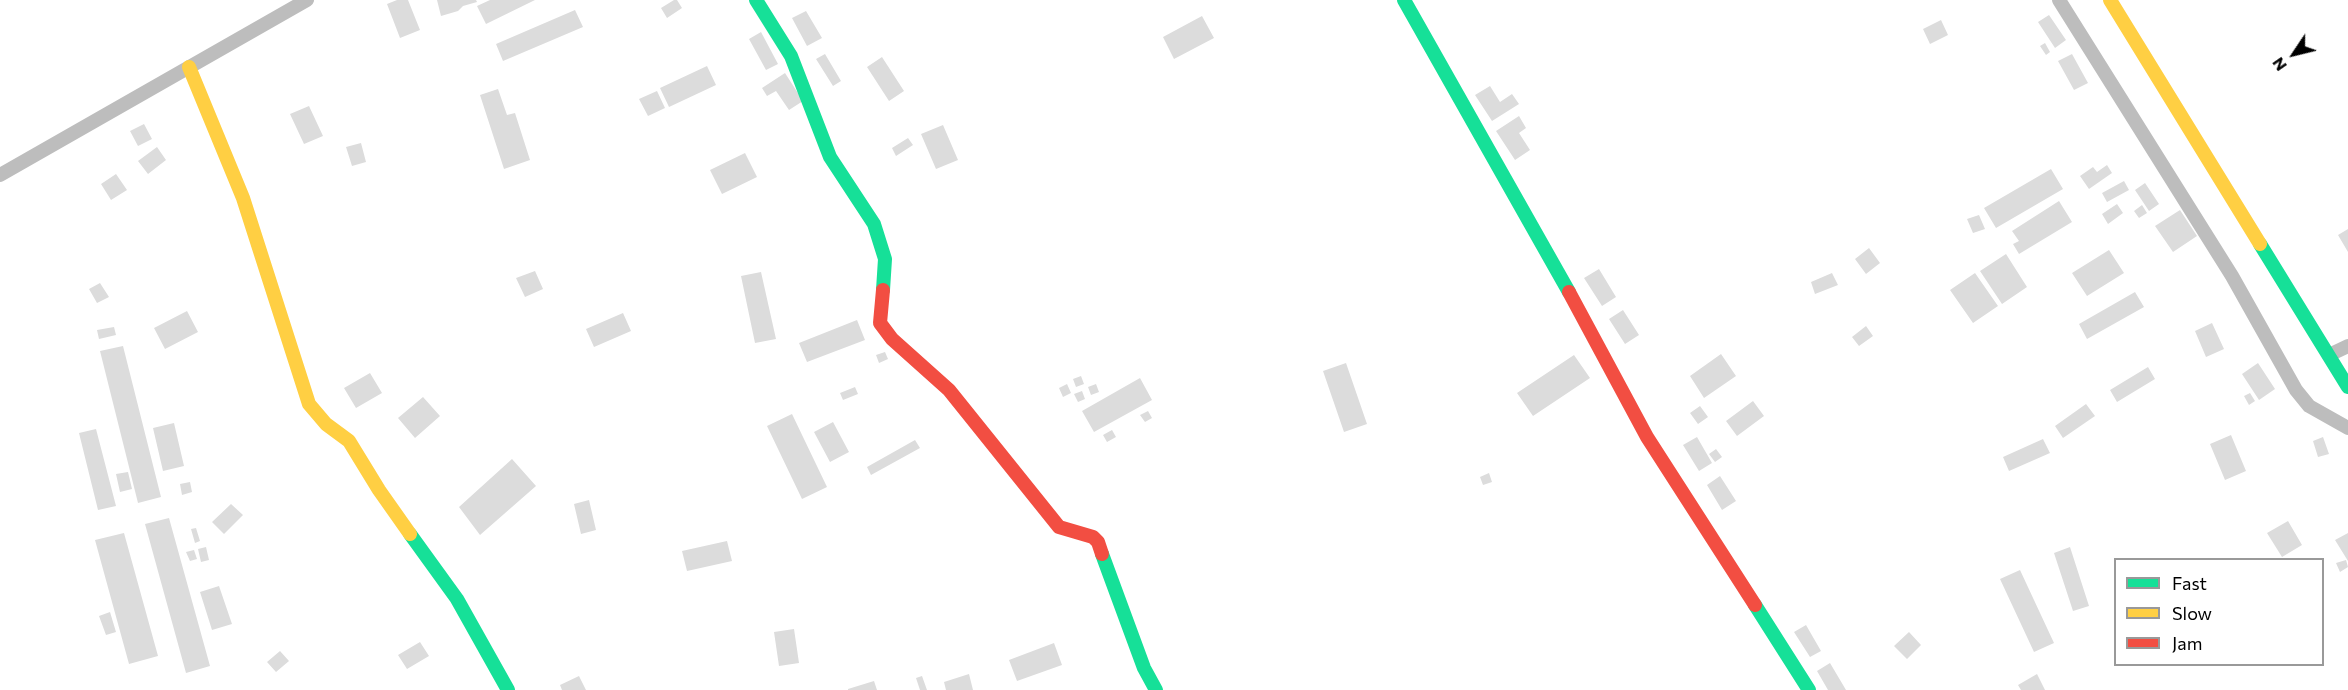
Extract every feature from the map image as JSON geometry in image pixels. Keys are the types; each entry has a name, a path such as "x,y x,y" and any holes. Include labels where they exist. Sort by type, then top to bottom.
{"street":[{"path":"0,175 307,0"},
{"path":"756,0 791,56 830,157 874,225 885,259 880,323 892,339 949,390 1059,527 1094,537 1144,668 1156,690"},
{"path":"1404,0 1566,287 1647,437 1809,690"},
{"path":"2059,0 2232,276 2296,390 2309,406 2348,428"},
{"path":"2110,0 2348,387"},
{"path":"189,68 243,198 309,404 326,423 349,441 379,490 457,599 508,690"},
{"path":"2329,355 2348,346"}],"building":[{"path":"397,0 408,0 420,30 400,38 387,4"},
{"path":"437,0 476,0 477,2 441,16"},
{"path":"490,0 535,0 486,24 477,6"},
{"path":"677,0 682,8 667,18 661,8"},
{"path":"575,10 583,27 503,61 496,44"},
{"path":"806,11 822,38 807,46 792,18"},
{"path":"2049,15 2066,40 2055,48 2038,22"},
{"path":"1202,16 1214,38 1174,59 1163,37"},
{"path":"1941,20 1948,35 1930,44 1923,29"},
{"path":"761,32 778,64 766,70 749,39"},
{"path":"2045,43 2050,52 2046,55 2040,46"},
{"path":"825,54 841,81 833,86 816,59"},
{"path":"2072,54 2088,83 2074,90 2058,61"},
{"path":"882,57 904,91 889,101 867,67"},
{"path":"707,66 716,85 669,107 660,88"},
{"path":"785,73 803,101 789,110 776,91 767,96 762,88"},
{"path":"1490,86 1500,102 1512,94 1519,104 1492,121 1475,95"},
{"path":"498,89 507,115 515,113 530,160 504,169 480,95"},
{"path":"657,91 665,108 648,116 639,99"},
{"path":"309,106 323,136 304,144 290,114"},
{"path":"1519,116 1526,128 1519,133 1530,150 1515,160 1496,131"},
{"path":"144,124 152,139 138,146 130,131"},
{"path":"943,125 958,160 936,169 921,134"},
{"path":"908,138 913,145 896,156 892,148"},
{"path":"361,143 366,162 352,166 346,147"},
{"path":"157,147 166,160 148,174 138,161"},
{"path":"745,153 757,177 722,194 710,170"},
{"path":"2107,165 2112,173 2089,189 2080,176 2093,167 2097,172"},
{"path":"2051,169 2063,189 1996,228 1984,208"},
{"path":"116,174 127,190 111,200 101,184"},
{"path":"2124,181 2129,190 2107,202 2102,193"},
{"path":"2145,183 2159,204 2149,211 2135,190"},
{"path":"2059,201 2072,222 2019,254 2013,244 2019,241 2012,231"},
{"path":"2117,204 2123,213 2108,224 2102,214"},
{"path":"2142,205 2147,213 2139,218 2134,211"},
{"path":"2180,210 2197,236 2173,252 2155,226"},
{"path":"1979,215 1985,229 1973,233 1967,219"},
{"path":"2348,229 2348,252 2338,235"},
{"path":"1869,248 1880,263 1866,274 1855,259"},
{"path":"2109,250 2124,273 2087,296 2072,273"},
{"path":"2006,254 2027,287 2002,304 1980,271"},
{"path":"1599,269 1616,297 1602,306 1584,278"},
{"path":"535,271 543,289 525,297 516,278"},
{"path":"761,272 776,339 755,343 741,276"},
{"path":"1832,273 1838,285 1815,294 1811,282"},
{"path":"1975,273 1998,306 1973,323 1950,290"},
{"path":"100,283 109,297 97,303 89,289"},
{"path":"2135,292 2144,307 2087,339 2079,324"},
{"path":"1623,310 1639,335 1625,344 1609,319"},
{"path":"187,311 198,332 165,349 154,328"},
{"path":"623,313 631,331 594,347 586,329"},
{"path":"857,320 865,340 807,362 799,343"},
{"path":"2212,323 2224,349 2206,357 2195,331"},
{"path":"1866,326 1873,336 1859,346 1852,337"},
{"path":"114,327 116,335 99,339 97,330"},
{"path":"123,346 161,497 138,503 100,351"},
{"path":"885,352 888,359 879,363 876,355"},
{"path":"1721,354 1736,376 1704,398 1690,376"},
{"path":"1574,355 1590,378 1533,416 1517,393"},
{"path":"1346,363 1367,424 1344,432 1323,371"},
{"path":"2258,363 2275,389 2259,400 2242,374"},
{"path":"2148,367 2155,379 2117,402 2110,390"},
{"path":"370,373 382,393 356,408 344,388"},
{"path":"1081,376 1084,384 1076,387 1073,379"},
{"path":"1140,378 1152,400 1094,432 1082,411"},
{"path":"1067,384 1071,393 1063,397 1059,388"},
{"path":"1096,384 1099,392 1091,395 1088,387"},
{"path":"855,387 858,394 843,400 840,393"},
{"path":"1082,391 1085,399 1078,402 1074,394"},
{"path":"2250,393 2255,401 2249,405 2244,396"},
{"path":"423,397 440,416 415,438 398,418"},
{"path":"1753,401 1764,416 1737,436 1726,421"},
{"path":"2086,404 2095,416 2063,438 2055,426"},
{"path":"1700,406 1708,417 1698,424 1690,413"},
{"path":"1148,411 1152,418 1145,422 1140,415"},
{"path":"792,414 827,487 802,499 767,426"},
{"path":"833,422 849,452 830,462 814,432"},
{"path":"174,423 184,466 163,471 153,428"},
{"path":"96,429 116,506 98,510 79,433"},
{"path":"1112,430 1116,437 1107,442 1103,435"},
{"path":"2231,435 2246,471 2225,480 2210,444"},
{"path":"1697,437 1712,463 1699,471 1683,445"},
{"path":"2323,437 2329,454 2318,457 2313,441"},
{"path":"2043,439 2050,453 2009,471 2003,457"},
{"path":"915,440 920,448 871,475 867,467"},
{"path":"1716,449 1722,457 1715,462 1709,454"},
{"path":"512,459 536,486 480,535 459,507"},
{"path":"128,472 132,489 120,492 116,474"},
{"path":"1489,473 1492,482 1483,485 1480,477"},
{"path":"1720,476 1736,501 1722,510 1707,485"},
{"path":"190,482 192,492 182,495 180,484"},
{"path":"589,500 596,530 581,534 574,504"},
{"path":"231,504 243,515 224,534 212,522"},
{"path":"169,518 210,666 186,673 145,524"},
{"path":"2288,521 2302,545 2282,557 2267,533"},
{"path":"196,528 200,541 195,543 191,529"},
{"path":"124,533 158,656 129,664 95,540"},
{"path":"2348,533 2348,561 2335,540"},
{"path":"727,541 732,561 687,571 682,551"},
{"path":"206,547 209,560 201,562 198,549"},
{"path":"2070,547 2089,606 2073,611 2054,553"},
{"path":"194,550 197,559 190,561 186,552"},
{"path":"2346,560 2348,567 2340,572 2336,563"},
{"path":"2020,570 2054,643 2034,652 2000,579"},
{"path":"219,586 232,624 212,630 200,592"},
{"path":"110,612 116,632 106,635 99,616"},
{"path":"1806,625 1821,651 1810,657 1794,632"},
{"path":"794,629 799,663 779,666 774,632"},
{"path":"1909,632 1921,645 1907,659 1894,646"},
{"path":"420,642 429,656 407,669 398,655"},
{"path":"1054,643 1062,665 1017,681 1009,660"},
{"path":"280,651 289,661 276,672 267,662"},
{"path":"1830,663 1846,690 1828,690 1817,671"},
{"path":"969,674 973,690 946,690 944,682"},
{"path":"2037,674 2045,690 2021,690 2018,685"},
{"path":"579,676 586,690 562,690 560,685"},
{"path":"922,676 927,690 920,690 916,678"},
{"path":"874,681 877,690 848,690 848,689"}],"traffic: fast":[{"path":"756,0 791,56 830,157 874,224 885,259 883,290"},
{"path":"1404,0 1569,292"},
{"path":"2260,244 2348,387"},
{"path":"410,534 457,599 508,690"},
{"path":"1102,554 1144,668 1156,690"},
{"path":"1755,605 1809,690"}],"traffic: slow":[{"path":"2110,0 2260,244"},
{"path":"189,67 243,198 309,404 326,424 349,441 410,534"}],"traffic: jam":[{"path":"883,290 880,323 892,339 949,390 1059,527 1093,537 1098,542 1102,554"},
{"path":"1569,292 1647,437 1755,605"}]}
